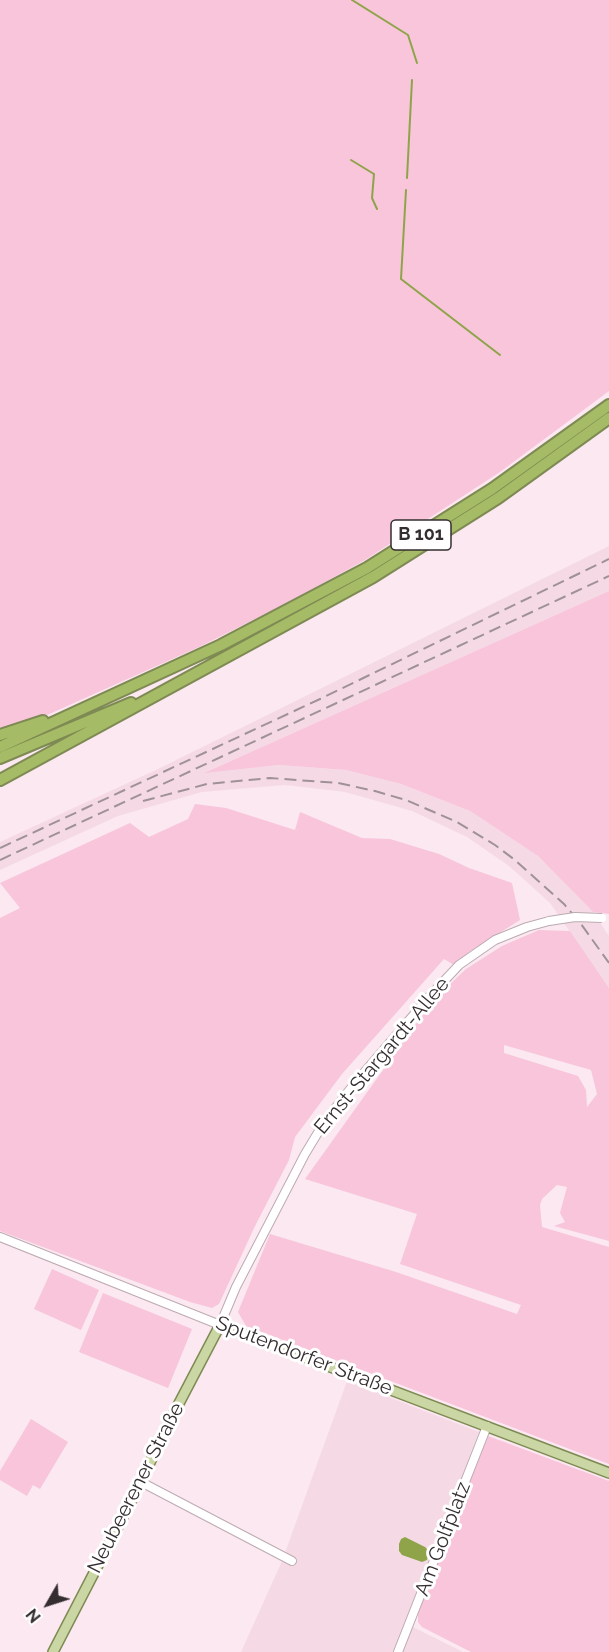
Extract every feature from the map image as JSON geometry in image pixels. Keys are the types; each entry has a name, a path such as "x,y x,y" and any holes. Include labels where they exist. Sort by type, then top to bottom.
{"highway":[{"name":"B 101","path":"0,747 220,645 367,568 492,489 609,405"},
{"name":"B 101","path":"0,758 191,675 373,577 498,498 609,418"},
{"path":"0,780 191,675"},
{"path":"0,735 83,709"}],"main road":[{"name":"Sputendorfer Straße","path":"219,1325 609,1473"},
{"name":"Neubeerener Straße","path":"53,1652 219,1325"}],"street":[{"name":"Ernst-Stargardt-Allee","path":"219,1325 301,1160 325,1121 350,1088 429,997 468,958 505,935 549,921 575,917 606,918"},
{"name":"Sputendorfer Straße","path":"0,1237 219,1325"},
{"name":"Am Golfplatz","path":"398,1652 487,1426"},
{"path":"141,1482 292,1560"}],"shaded area":[{"path":"0,0 609,0 609,391 500,472 365,560 289,602 199,647 36,720 0,728"},
{"path":"609,546 609,591 206,772 279,765 346,770 401,784 470,811 538,856 593,912 609,936 609,988 550,903 509,866 467,837 412,811 345,792 285,785 202,792 118,816 0,870 0,842 158,769"},
{"path":"609,591 609,914 593,912 538,856 470,811 401,784 346,770 279,765 204,773"},
{"path":"195,804 226,808 295,830 300,812 362,838 390,839 439,854 469,868 512,883 520,920 469,952 454,965 444,959 342,1074 295,1137 289,1160 219,1304 212,1308 190,1302 0,1231 0,918 20,908 0,883 130,823 149,837 188,819"},
{"path":"539,930 570,931 609,988 609,1241 554,1226 565,1222 560,1213 567,1187 557,1185 542,1199 540,1205 542,1227 609,1247 609,1464 246,1326 238,1312 270,1234 396,1272 517,1314 521,1305 400,1264 417,1214 305,1179 421,1017 442,992 466,969 502,946","holes":["504,1045 591,1070 597,1094 587,1107 586,1090 578,1076 504,1053"]},
{"path":"52,1269 99,1290 81,1330 34,1309"},
{"path":"103,1293 192,1329 168,1388 79,1352"},
{"path":"347,1381 479,1432 407,1624 463,1652 241,1652 282,1561"},
{"path":"31,1419 68,1442 40,1489 33,1485 27,1496 0,1480 0,1471"},
{"path":"488,1436 609,1481 609,1652 471,1652 422,1627 418,1622 418,1612"},
{"path":"405,1537 429,1551 427,1560 422,1562 402,1555 399,1551 399,1544"}],"waterway":[{"path":"352,0 408,35 417,63"},
{"path":"407,178 412,80"},
{"path":"351,160 374,174 372,198 377,209"},
{"path":"406,190 401,279 500,355"}],"railway":[{"path":"0,848 320,699 609,559"},
{"path":"0,860 609,576"},
{"path":"143,801 207,784 270,778 338,783 406,800 457,822 515,860 564,904 609,963"}]}
